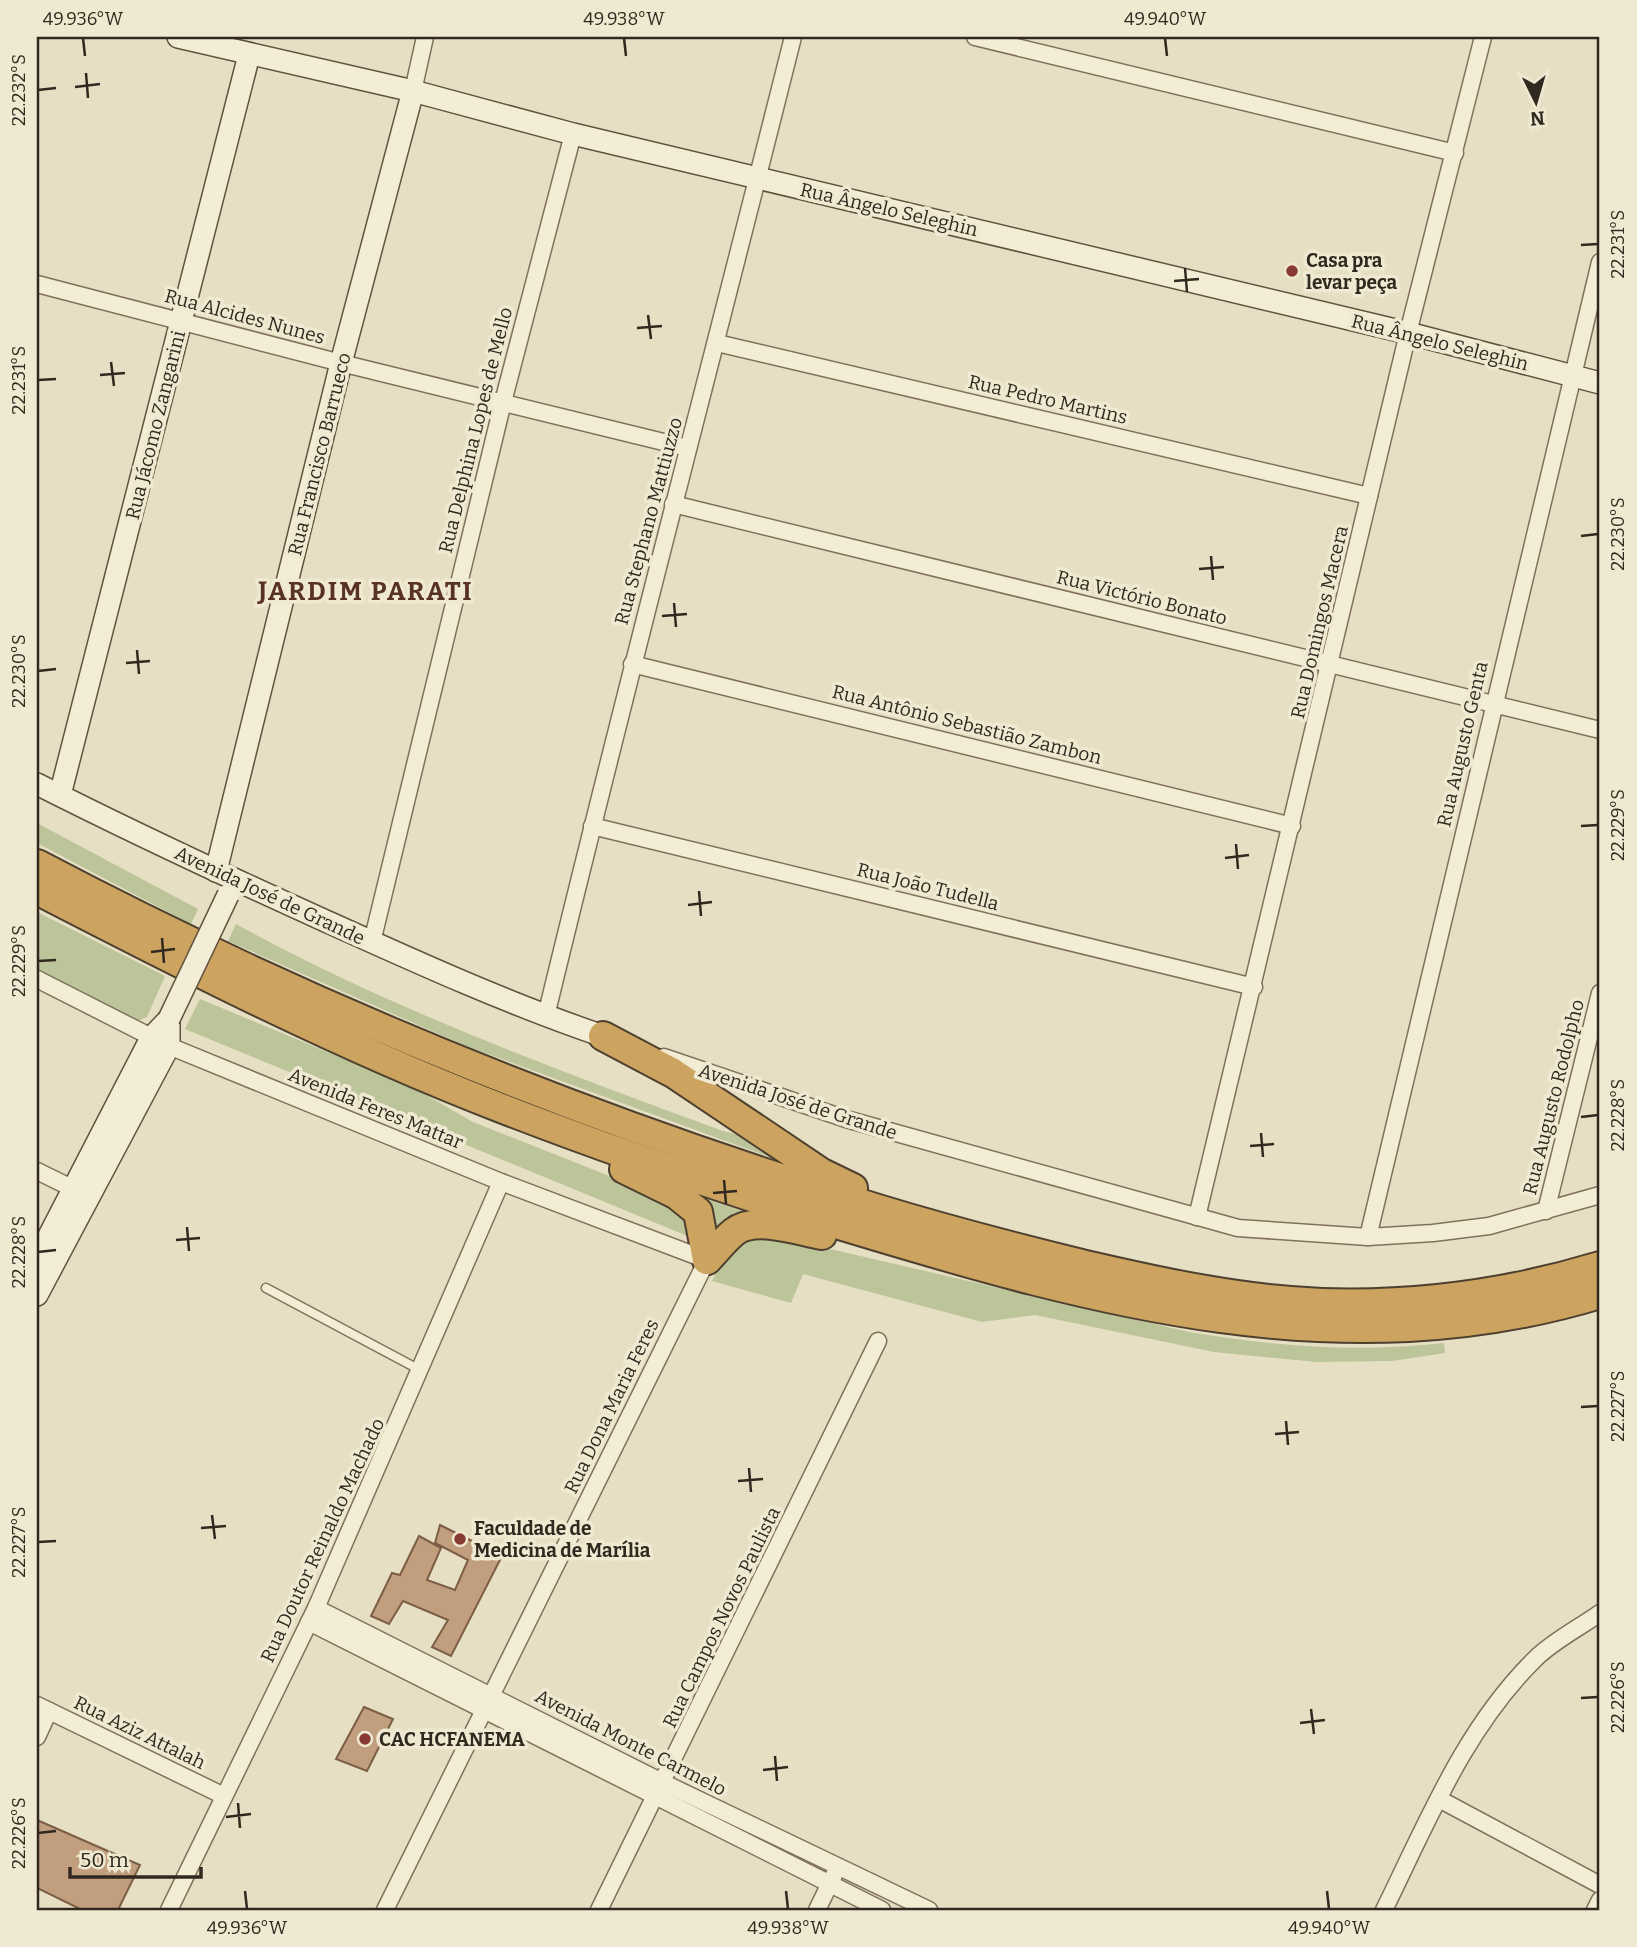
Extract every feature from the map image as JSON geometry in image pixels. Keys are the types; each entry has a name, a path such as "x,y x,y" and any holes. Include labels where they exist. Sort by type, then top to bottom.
{"highway":[{"path":"37,864 155,926 341,1012 495,1076 760,1173 968,1237 1166,1284 1275,1300 1325,1303 1421,1300 1466,1295 1600,1266"},
{"path":"37,890 144,946 503,1109 769,1203 948,1258 1115,1300 1194,1315 1318,1330 1423,1328 1477,1322 1600,1294"},
{"path":"603,1036 673,1073 822,1173 968,1237"},
{"path":"503,1109 533,1130 654,1182 691,1204 702,1224 707,1260"},
{"path":"707,1260 735,1231 760,1224 948,1258"}],"street":[{"name":"Rua Ângelo Seleghin","path":"177,37 413,91 573,134 1408,333 1600,383"},
{"name":"Rua Francisco Barrueco","path":"80,1192 160,1042 226,882 341,363 425,37"},
{"name":"Rua Stephano Mattiuzzo","path":"546,1016 632,664 717,343 793,37"},
{"path":"975,37 1455,153"},
{"name":"Rua Domingos Macera","path":"1197,1217 1254,988 1408,333 1483,37"},
{"name":"Rua Jácomo Zangarini","path":"60,795 249,55"},
{"name":"Rua Delphina Lopes de Mello","path":"372,942 503,402 573,134"},
{"name":"Rua Augusto Genta","path":"1368,1237 1600,262"},
{"name":"Rua Alcides Nunes","path":"37,284 341,363 688,448"},
{"name":"Rua Pedro Martins","path":"717,343 1370,496"},
{"name":"Rua Victório Bonato","path":"673,504 1600,730"},
{"name":"Rua Antônio Sebastião Zambon","path":"632,664 1292,826"},
{"name":"Avenida José de Grande","path":"37,784 226,882 546,1016 846,1119 1238,1228 1368,1237 1489,1226 1600,1195"},
{"name":"Rua João Tudella","path":"592,826 1254,988"},
{"name":"Avenida Feres Mattar","path":"37,979 160,1042 501,1182 707,1260"},
{"name":"Rua Augusto Rodolpho","path":"1546,1211 1600,993"},
{"path":"37,1171 80,1192"},
{"name":"Rua Doutor Reinaldo Machado","path":"169,1910 313,1615 422,1371 501,1182"},
{"path":"37,1259 80,1192"},
{"path":"37,1295 80,1192"},
{"name":"Rua Dona Maria Feres","path":"385,1910 707,1260"},
{"name":"Rua Campos Novos Paulista","path":"598,1910 660,1789 878,1341"},
{"path":"1384,1910 1460,1756 1500,1697 1536,1657 1600,1613"},
{"name":"Avenida Monte Carmelo","path":"313,1615 660,1789 882,1910"},
{"path":"37,1737 43,1708"},
{"name":"Rua Aziz Attalah","path":"43,1708 225,1796"},
{"name":"Avenida Monte Carmelo","path":"660,1789 929,1910"},
{"path":"1439,1799 1600,1885"},
{"path":"817,1910 838,1867"},
{"path":"1595,1910 1600,1900"}],"lane":[{"path":"266,1288 422,1371"}],"green space":[{"path":"37,823 198,909 191,924 37,843"},
{"path":"37,912 165,976 147,1017 133,1023 37,973"},
{"path":"236,924 294,955 414,1011 599,1085 723,1131 752,1138 791,1165 466,1046 228,941"},
{"path":"200,999 414,1088 473,1122 675,1202 684,1209 697,1240 185,1029"},
{"path":"688,1193 760,1217 713,1246"},
{"path":"746,1236 774,1236 1189,1332 1252,1341 1347,1348 1444,1343 1445,1353 1392,1361 1317,1362 1214,1352 1035,1315 982,1322 803,1274 791,1303 712,1281 722,1261"}],"building":[{"path":"440,1525 502,1556 451,1656 432,1647 448,1620 403,1601 389,1624 371,1616 392,1573 400,1575 419,1536 441,1548 427,1580 455,1590 468,1560 435,1543"},
{"name":"CAC HCFANEMA","path":"364,1707 393,1719 367,1771 336,1759"},
{"path":"37,1820 140,1865 118,1910 82,1910 37,1888"}],"place":[{"name":"Casa pra levar peça","path":"1292,271"},
{"name":"Faculdade de Medicina de Marília","path":"460,1539"},
{"name":"CAC HCFANEMA","path":"365,1739"}],"district":[{"name":"JARDIM PARATI","path":"366,591"}]}
